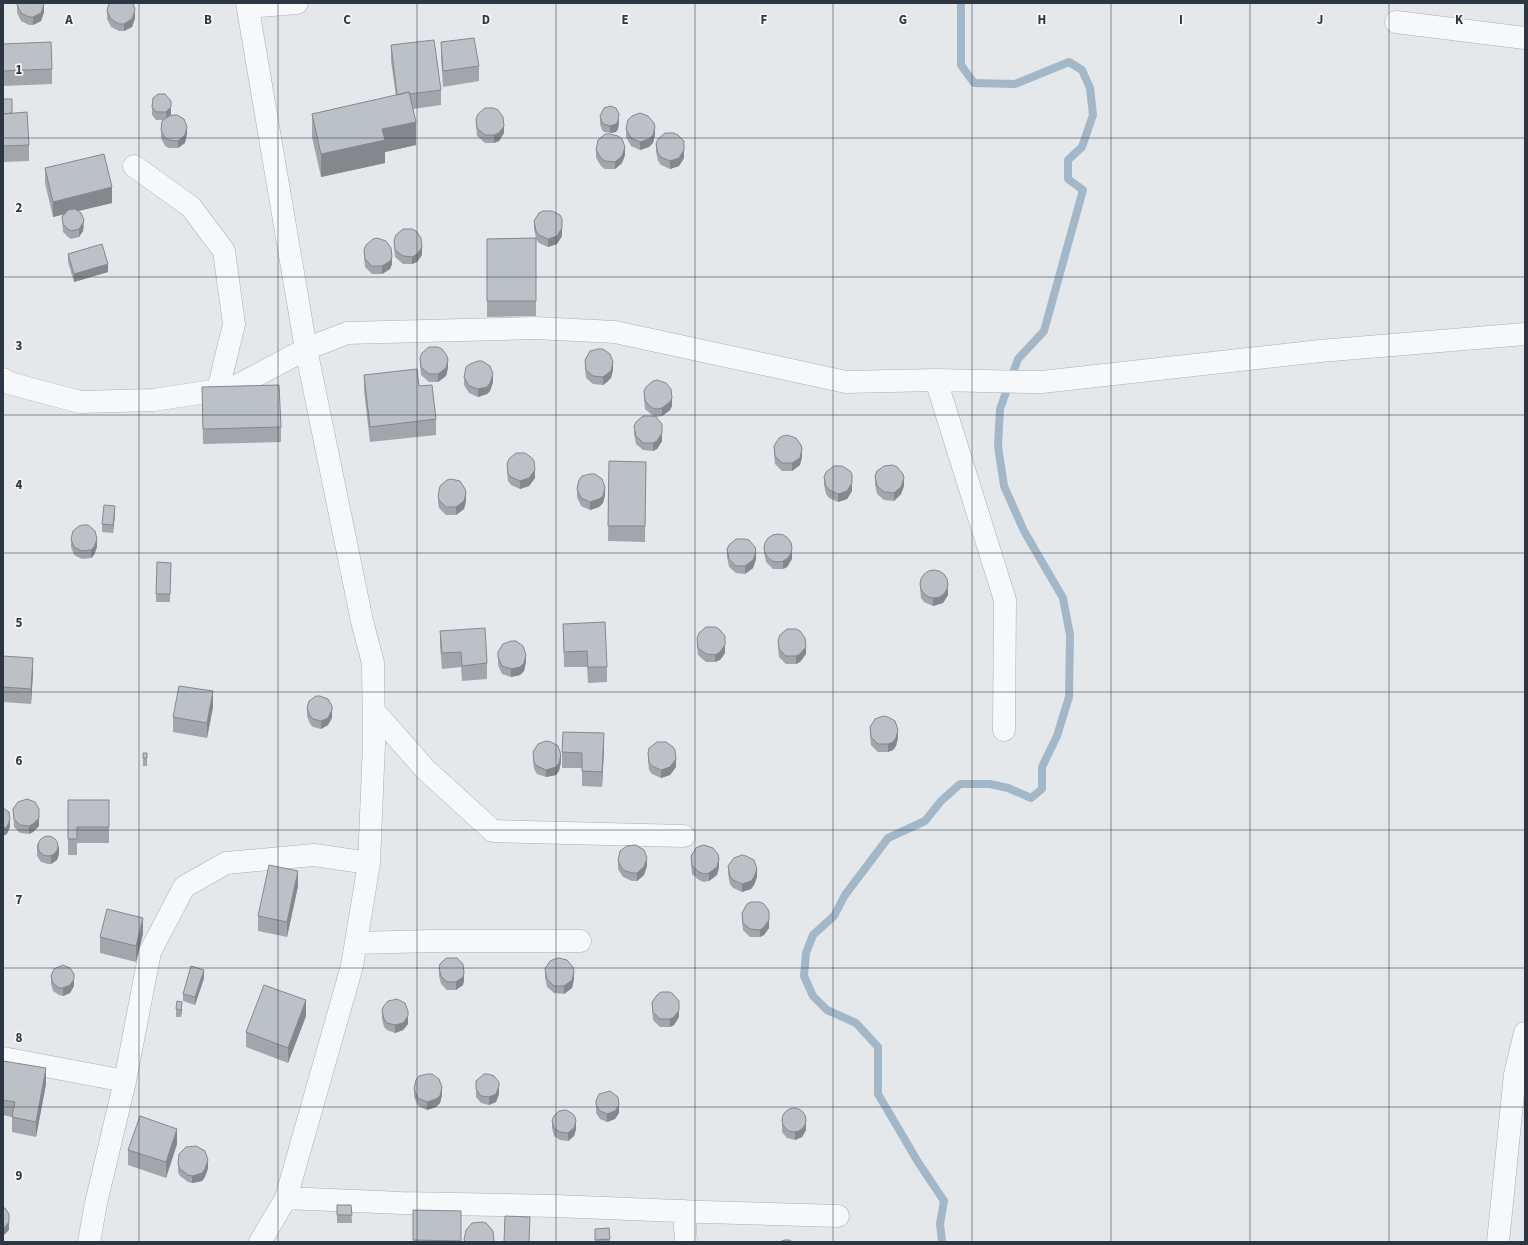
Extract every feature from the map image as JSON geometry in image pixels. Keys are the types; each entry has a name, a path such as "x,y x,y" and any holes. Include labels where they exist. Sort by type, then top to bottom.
{"street":[{"path":"260,1242 286,1198 352,966 369,864 374,744 373,663 362,621 306,349 248,5 296,3"},
{"path":"1396,22 1525,38"},
{"path":"134,166 191,207 224,251 234,324 218,390"},
{"path":"3,379 10,383 80,402 153,400 234,388 306,349 347,333 535,328 615,332 846,382 936,380 1042,382 1320,351 1525,334"},
{"path":"936,380 1005,600 1004,730"},
{"path":"374,710 425,768 493,831 684,836"},
{"path":"89,1242 96,1202 125,1081 150,952 184,887 226,863 314,855 369,864"},
{"path":"356,943 434,941 580,941"},
{"path":"1498,1242 1515,1074 1525,1033"},
{"path":"3,1058 125,1081"},
{"path":"286,1198 401,1204 555,1206 838,1216"},
{"path":"684,1211 686,1242"}],"building":[{"path":"17,3 44,4 41,13 33,17 29,17 21,13"},
{"path":"109,3 133,3 135,10 132,19 124,24 119,24 111,19 107,11"},
{"path":"474,38 479,66 443,71 441,42"},
{"path":"434,40 441,90 410,94 409,92 397,95 391,45"},
{"path":"51,42 52,69 3,71 3,44"},
{"path":"409,92 416,122 382,129 385,140 321,154 312,114"},
{"path":"158,94 165,94 171,101 171,107 166,112 156,112 152,107 153,98"},
{"path":"3,99 12,99 12,113 3,114"},
{"path":"610,106 616,108 619,114 616,124 610,126 602,122 600,116 604,108"},
{"path":"485,108 494,108 498,110 503,117 504,126 499,133 494,135 485,135 477,128 476,119 478,114"},
{"path":"27,112 29,145 3,146 3,114"},
{"path":"640,113 648,116 654,123 655,127 653,135 649,139 640,142 631,138 626,129 628,120 632,116"},
{"path":"173,115 177,115 184,119 187,127 185,135 178,141 165,138 161,130 162,121"},
{"path":"665,133 674,133 684,141 684,150 679,158 670,161 661,157 658,153 656,144 658,139"},
{"path":"605,134 618,136 622,139 625,147 622,156 615,162 605,161 596,150 598,140"},
{"path":"104,154 112,187 53,202 45,168"},
{"path":"75,209 81,213 84,220 79,229 71,231 63,224 62,217 68,210"},
{"path":"543,211 552,211 560,215 562,219 562,228 557,236 548,239 539,235 536,231 534,221 539,213"},
{"path":"403,229 412,229 416,231 421,238 422,247 417,254 412,257 403,256 395,250 394,240 396,235"},
{"path":"377,238 386,241 391,248 392,257 390,261 382,266 372,266 365,259 364,250 366,245 373,239"},
{"path":"536,238 536,301 487,301 487,239"},
{"path":"102,244 108,264 74,274 68,254"},
{"path":"429,347 438,347 442,349 447,356 448,360 446,368 438,374 429,374 421,367 420,358 422,353"},
{"path":"603,349 610,354 613,362 611,371 603,377 593,376 586,370 585,360 590,351"},
{"path":"478,361 482,361 490,366 493,374 487,387 478,389 469,386 464,377 466,367"},
{"path":"417,369 419,386 432,385 436,419 370,427 364,375"},
{"path":"657,380 666,383 671,389 672,398 670,402 662,408 657,409 652,408 645,401 644,391 653,381"},
{"path":"279,385 281,427 203,429 202,387"},
{"path":"643,416 656,417 662,424 662,433 657,441 653,443 643,443 636,436 634,426"},
{"path":"787,435 796,438 802,449 800,458 792,463 782,463 775,456 774,446 779,438"},
{"path":"516,453 525,453 534,461 535,470 529,478 520,481 511,477 508,473 507,464 509,459"},
{"path":"609,461 646,462 645,526 608,526"},
{"path":"893,465 903,474 904,478 901,487 894,493 884,492 877,486 875,476 877,471 884,466"},
{"path":"834,466 842,466 852,474 852,483 847,491 838,494 829,490 826,486 824,477 826,472"},
{"path":"595,474 602,479 605,487 603,496 590,502 581,498 577,489 579,480 582,476"},
{"path":"451,479 460,481 466,493 464,501 456,507 446,507 439,500 438,496 440,486 447,480"},
{"path":"104,505 115,506 113,525 102,524"},
{"path":"88,525 95,531 97,539 91,550 82,551 74,547 71,539 73,531 79,526"},
{"path":"778,534 788,538 792,548 788,558 778,562 768,558 764,548 768,538"},
{"path":"736,539 749,540 755,547 756,552 753,560 745,566 736,566 729,559 727,549"},
{"path":"157,562 171,563 170,594 156,594"},
{"path":"934,570 944,574 948,584 944,594 934,598 924,594 920,584 924,574"},
{"path":"605,622 607,667 588,667 587,651 564,652 563,624"},
{"path":"706,627 715,627 725,636 725,645 720,652 715,655 706,654 698,648 697,638 699,633"},
{"path":"485,628 487,663 462,666 461,652 442,653 440,631"},
{"path":"787,629 796,629 800,631 805,638 806,647 796,656 786,656 779,649 778,640 780,635"},
{"path":"516,641 523,646 526,655 524,663 520,667 511,669 502,666 498,657 498,652 503,644"},
{"path":"3,656 33,658 31,689 3,687"},
{"path":"179,686 213,691 207,723 173,717"},
{"path":"316,696 328,699 332,706 332,710 328,718 321,721 313,719 307,708 309,701"},
{"path":"883,716 895,721 898,730 896,738 893,742 888,744 878,744 871,737 870,727 875,719"},
{"path":"563,732 604,733 602,772 582,771 582,753 562,752"},
{"path":"546,741 558,746 561,755 559,763 556,767 546,770 537,766 534,762 533,752 538,744"},
{"path":"657,742 666,742 675,750 676,759 670,767 661,770 652,766 649,762 649,748"},
{"path":"143,753 147,753 147,758 143,758"},
{"path":"27,799 35,802 39,809 39,818 29,826 20,825 14,819 13,809 18,802"},
{"path":"68,800 109,800 109,827 77,827 77,839 68,839"},
{"path":"3,808 9,812 10,819 7,827 3,828"},
{"path":"44,836 52,836 58,842 58,850 52,856 44,856 38,850 38,842"},
{"path":"636,845 644,850 647,858 644,867 637,873 632,873 623,870 618,861 620,851 627,846"},
{"path":"704,845 713,848 718,854 719,859 717,867 709,873 704,874 692,866 691,856 696,848"},
{"path":"742,855 754,860 757,869 751,881 742,884 733,880 730,876 728,866 734,858"},
{"path":"269,865 298,871 287,922 258,916"},
{"path":"751,902 760,902 764,904 769,911 769,920 760,930 750,929 743,923 742,913 747,904"},
{"path":"107,909 143,918 136,946 100,937"},
{"path":"446,958 457,958 463,964 463,977 456,982 447,982 441,976 439,968 440,964"},
{"path":"559,958 567,960 573,967 574,972 572,980 564,986 554,986 547,979 545,969 550,961"},
{"path":"63,965 70,968 74,974 74,979 70,985 59,988 53,983 51,976 54,969"},
{"path":"191,966 204,970 195,997 183,994"},
{"path":"264,985 306,1000 288,1048 246,1032"},
{"path":"661,992 670,992 679,1001 679,1010 674,1017 670,1019 660,1019 653,1012 652,1002"},
{"path":"397,999 405,1003 408,1016 403,1023 395,1025 387,1023 384,1019 382,1011 383,1007 388,1001"},
{"path":"177,1001 182,1002 181,1010 176,1009"},
{"path":"3,1061 46,1068 36,1122 12,1117 15,1102 3,1100"},
{"path":"432,1074 439,1079 442,1087 440,1096 427,1102 418,1098 414,1089 416,1080 419,1076"},
{"path":"484,1074 494,1076 499,1082 496,1094 489,1097 481,1096 476,1089 476,1081"},
{"path":"610,1091 618,1097 619,1105 615,1111 607,1114 600,1111 596,1105 596,1101 599,1094"},
{"path":"794,1108 802,1112 806,1120 802,1128 794,1132 786,1128 782,1120 786,1112"},
{"path":"566,1110 573,1114 576,1121 574,1128 568,1133 560,1132 554,1128 552,1120 559,1111"},
{"path":"140,1116 177,1129 166,1162 128,1150"},
{"path":"196,1146 205,1151 208,1160 202,1173 192,1176 180,1169 178,1164 179,1154 186,1147"},
{"path":"337,1205 351,1205 352,1215 337,1215"},
{"path":"3,1208 5,1208 9,1214 9,1222 3,1229"},
{"path":"413,1210 461,1211 461,1241 413,1240"},
{"path":"505,1216 530,1217 529,1242 504,1242"},
{"path":"472,1223 486,1223 493,1231 494,1241 466,1242 464,1240 466,1230"},
{"path":"609,1228 610,1239 595,1240 595,1229"},
{"path":"789,1240 793,1242 779,1242"}],"waterway":[{"path":"942,1242 940,1224 944,1201 918,1162 878,1094 878,1047 856,1023 827,1010 813,996 804,976 806,953 813,935 834,916 845,895 888,838 925,821 941,801 960,784 990,784 1008,788 1031,798 1042,789 1042,767 1057,736 1069,697 1070,635 1063,598 1024,531 1004,486 998,446 1000,409 1018,359 1044,331 1083,190 1068,179 1068,160 1082,147 1093,115 1090,88 1082,70 1069,62 1015,84 974,83 961,65 961,3"}]}
